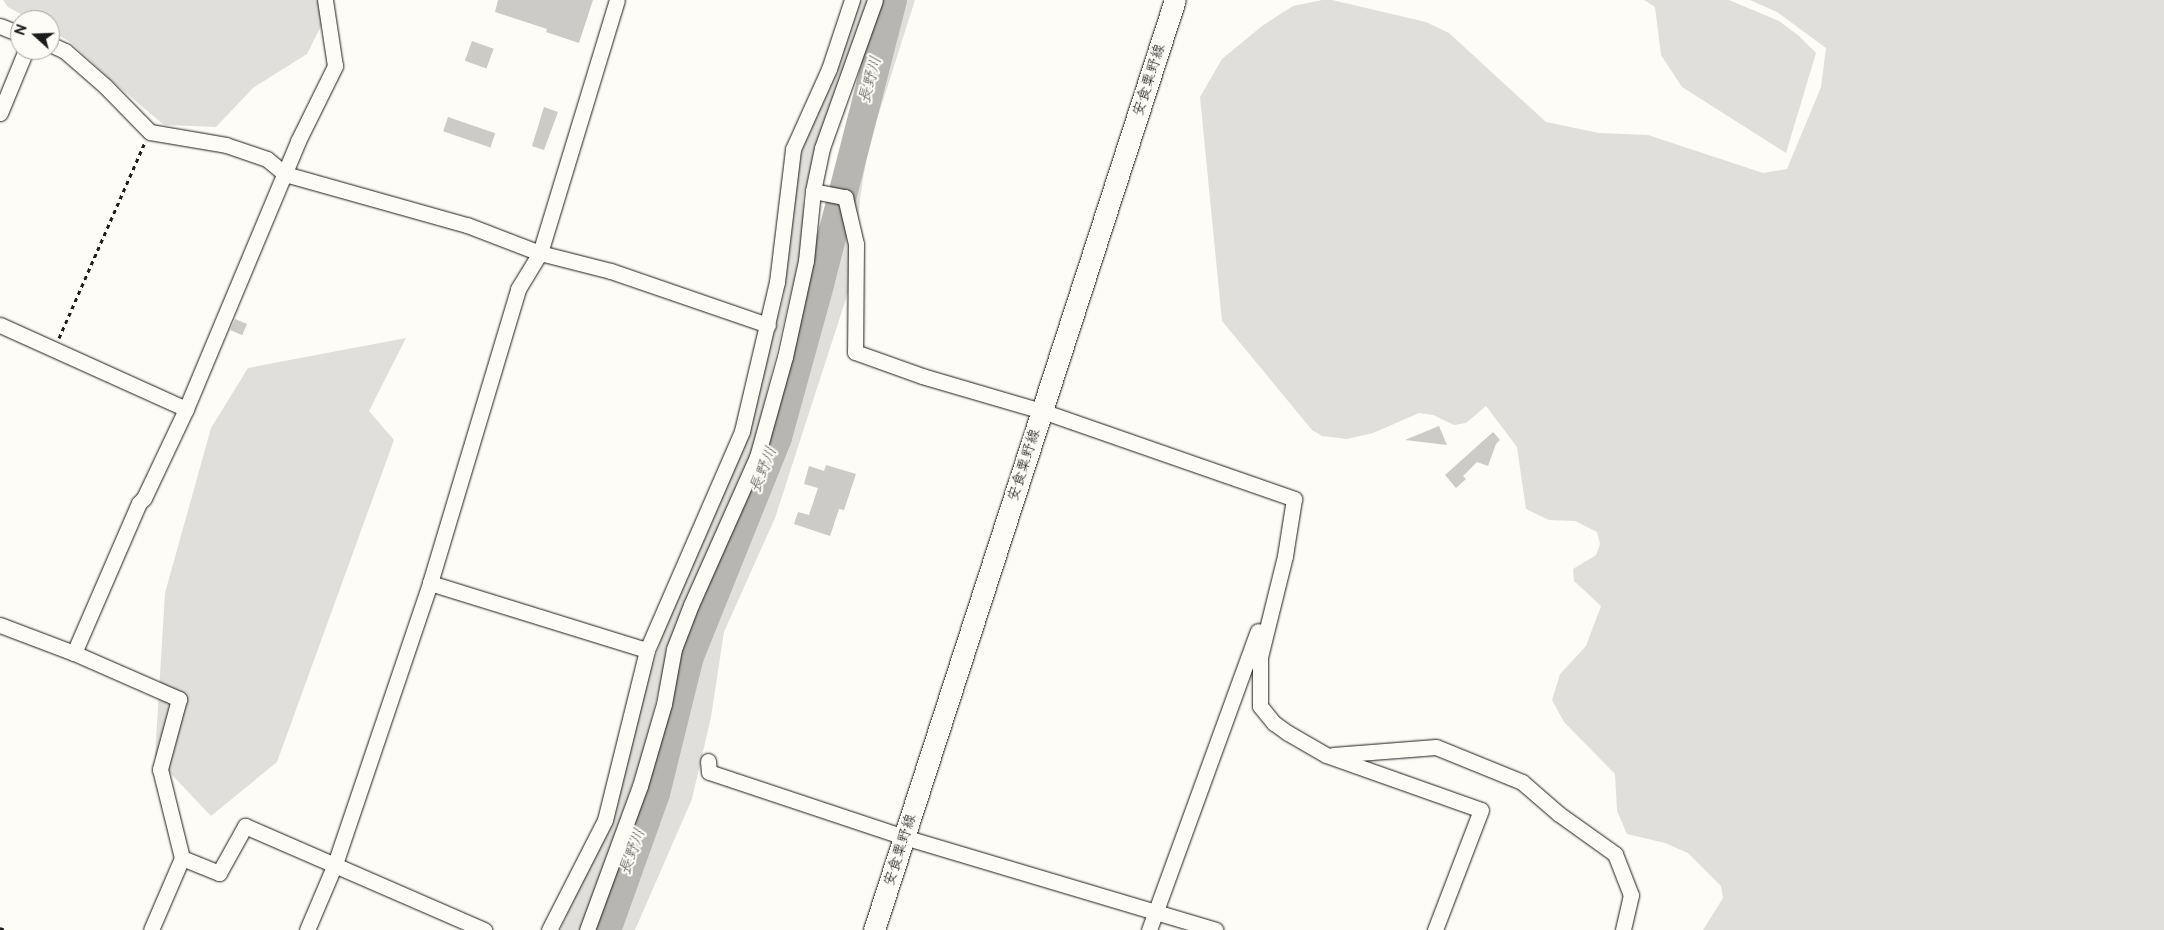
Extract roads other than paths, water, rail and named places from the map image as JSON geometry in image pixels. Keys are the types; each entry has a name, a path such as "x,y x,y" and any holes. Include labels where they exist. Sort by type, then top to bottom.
{"main road":[{"name":"安食粟野線","path":"874,930 1175,0"}],"street":[{"path":"74,653 139,503 144,498 186,409 298,141 335,66 325,0"},
{"path":"307,930 335,864 430,583 518,289 540,253 616,0"},
{"path":"549,930 605,820 646,650 742,431 777,282 793,149 829,69 852,0"},
{"path":"587,930 640,786 664,704 674,649 691,605 757,457 786,357 806,261 822,148 874,0"},
{"path":"60,49 105,86 150,132 226,145 267,159 285,174 467,225 540,253 611,271 768,325"},
{"path":"0,113 23,60"},
{"path":"816,191 845,197 856,244 854,352 922,376 1042,411 1294,499 1285,556 1260,657 1260,706 1281,728 1326,755 1481,810 1435,930"},
{"path":"0,325 186,409"},
{"path":"1149,930 1285,556"},
{"path":"430,583 646,650"},
{"path":"0,625 74,653 179,699 160,769 182,858 151,930"},
{"path":"1326,755 1436,747 1522,782 1559,814 1615,854 1631,894 1623,930"},
{"path":"708,761 709,772 904,836 1215,930"},
{"path":"182,858 219,873 245,826 484,930"}],"waterway":[{"name":"長野川","path":"606,930 655,793 689,656 777,437 819,284 892,0"}]}
